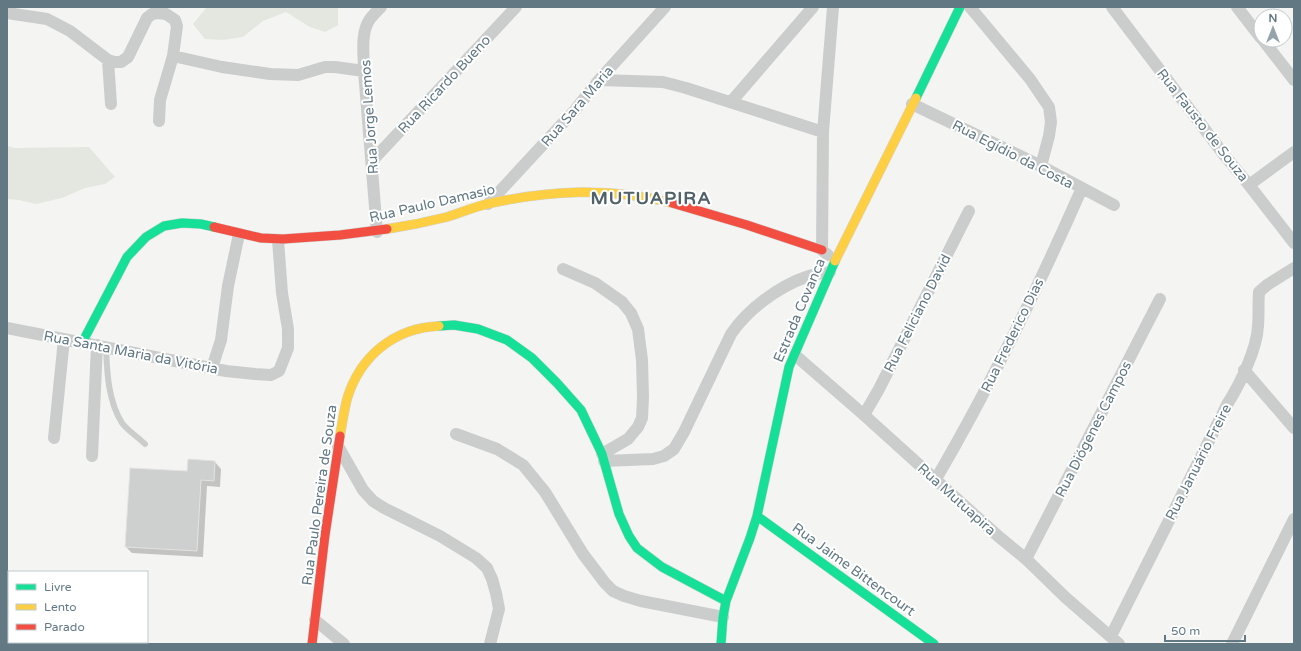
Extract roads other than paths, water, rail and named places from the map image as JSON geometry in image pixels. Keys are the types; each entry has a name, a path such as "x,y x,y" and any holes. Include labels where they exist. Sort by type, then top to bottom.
{"street":[{"name":"Rua Jorge Lemos","path":"377,232 364,71 364,32 369,20 381,7"},
{"name":"Rua Ricardo Bueno","path":"372,161 516,7"},
{"name":"Rua Sara Maria","path":"488,204 575,110 599,80 665,7"},
{"path":"731,102 813,7"},
{"path":"833,7 823,132 822,250 835,261"},
{"name":"Estrada Covanca","path":"721,644 726,601 757,516 789,367 835,261 960,7"},
{"path":"970,7 1030,79 1049,107 1051,122 1049,136 1040,166"},
{"name":"Rua Fausto de Souza","path":"1112,7 1225,156 1294,243"},
{"path":"1237,7 1253,27"},
{"path":"7,13 47,19 70,31 108,60 114,62 121,62 128,57 147,18 152,14 158,13 171,16 175,20 177,26 172,56 160,100 159,121"},
{"path":"1269,48 1294,80"},
{"path":"172,56 222,67 270,74 298,75 325,67 364,71"},
{"path":"108,60 111,104"},
{"path":"599,80 663,82 823,132"},
{"name":"Rua Egídio da Costa","path":"912,104 1040,166 1114,205"},
{"path":"1249,185 1294,152"},
{"name":"Rua Frederico Dias","path":"936,479 988,386 1050,259 1082,188"},
{"name":"Rua Paulo Damasio","path":"82,343 127,256 146,236 170,224 191,222 239,234 278,240 377,232 434,220 488,204 539,195 585,192 619,193 660,200 695,209 763,229 822,250"},
{"name":"Rua Feliciano David","path":"864,415 879,389 969,211"},
{"path":"212,368 221,340 228,286 239,234"},
{"name":"Rua Santa Maria da Vitória","path":"7,332 64,339 212,368 271,375 279,371 288,348 288,329 282,293 278,240"},
{"name":"Rua Januário Freire","path":"1115,640 1244,370 1257,337 1259,292 1267,285 1294,268"},
{"path":"563,269 596,283 622,302 631,313 638,329 642,360 642,418 638,427 628,439 603,457"},
{"path":"603,457 653,459 664,456 674,449 684,432 731,334 738,324 760,303 792,283 807,276 830,272"},
{"name":"Rua Diógenes Campos","path":"1026,559 1160,299"},
{"name":"Rua Paulo Pereira de Souza","path":"312,644 325,535 338,446 347,399 355,379 368,359 383,344 400,334 431,326 454,325 478,329 507,340 532,358 581,410 603,457 619,514 629,536 637,548 662,567 726,601"},
{"path":"54,438 64,339"},
{"path":"92,456 102,346"},
{"name":"Rua Mutuapira","path":"795,355 1026,559 1115,640"},
{"path":"1244,370 1294,428"},
{"path":"456,434 497,449 523,465 545,492 582,554 613,590 624,596 640,601 723,617"},
{"path":"338,446 363,490 373,501 440,536 476,558 487,568 492,578 499,608 490,644"},
{"name":"Rua Jaime Bittencourt","path":"757,516 934,644"},
{"path":"1232,644 1294,519"},
{"path":"316,620 344,644"}],"lane":[{"path":"102,346 114,406 123,424 145,444"}],"district":[{"name":"MUTUAPIRA","path":"651,198"}]}
